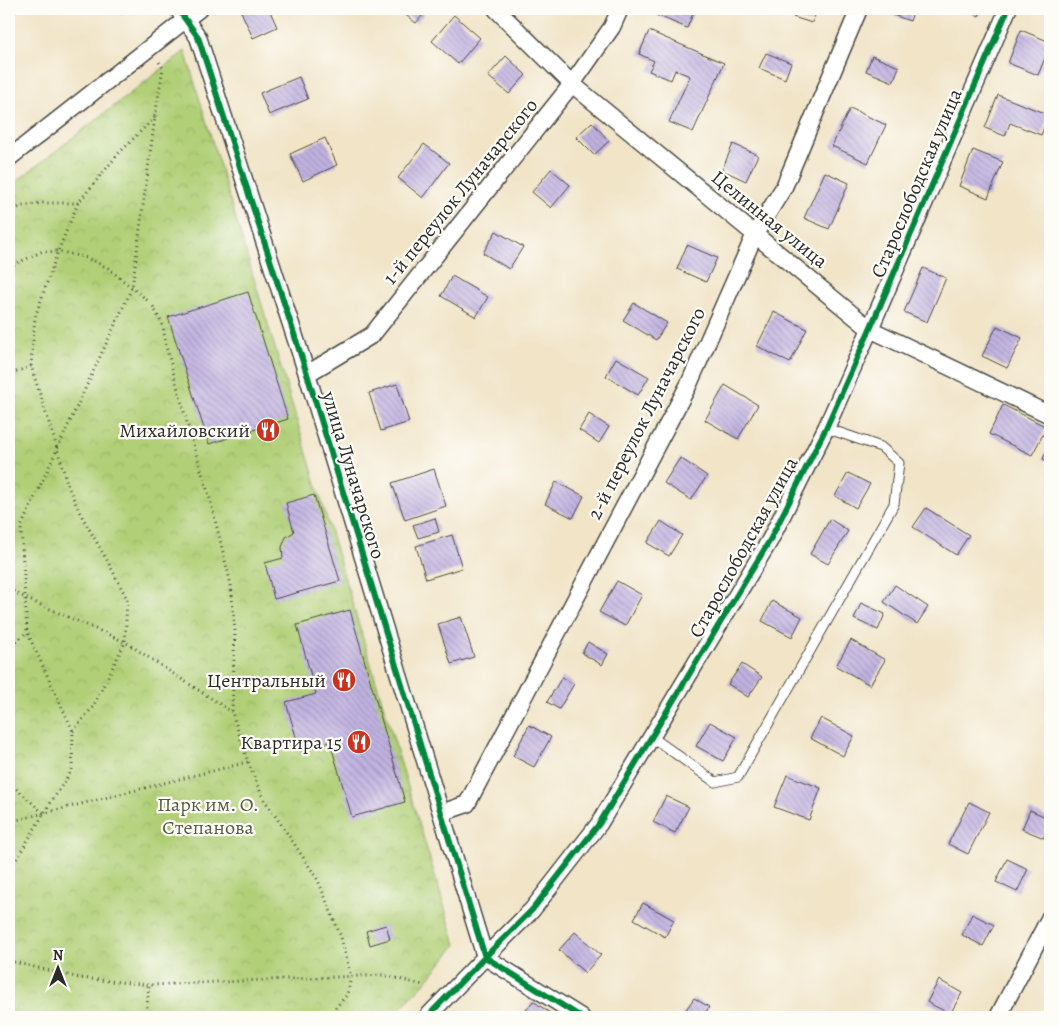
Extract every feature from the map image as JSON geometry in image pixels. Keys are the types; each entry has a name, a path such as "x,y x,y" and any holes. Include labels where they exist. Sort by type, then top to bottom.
{"street":[{"path":"9,158 149,49 182,14 199,9"},
{"name":"Целинная улица","path":"496,9 572,84 870,329 1050,414"},
{"name":"1-й переулок Луначарского","path":"307,374 372,335 572,84 612,27 620,9"},
{"name":"2-й переулок Луначарского","path":"441,813 467,804 688,384 755,234 784,186 859,9"},
{"name":"Старослободская улица","path":"427,1017 532,910 599,824 770,540 826,428 1008,9"},
{"name":"улица Луначарского","path":"182,14 198,37 307,374 485,957"},
{"path":"998,1017 1050,917"},
{"path":"485,957 581,1017"}],"lane":[{"path":"652,736 715,782 738,777 894,504 899,463 881,447 826,428"}],"path":[{"path":"9,872 72,770 73,730 27,632 21,527 132,288 163,68 149,49"},
{"path":"73,730 92,707 125,642 127,599 80,513 68,486 31,366 35,317 58,251 78,203 119,153 155,117"},
{"path":"9,212 22,206 42,203 78,203"},
{"path":"9,267 41,252 58,251 86,258 108,268 152,304 163,326 166,346 210,499 231,585 235,631 232,712 248,762 263,798 318,880 341,936 351,977 347,995 327,1017"},
{"path":"9,378 11,374 31,366"},
{"path":"9,589 25,598 125,642 232,712"},
{"path":"9,648 27,632"},
{"path":"9,822 248,762"},
{"path":"9,782 44,813"},
{"path":"9,961 80,978 149,986 383,975 422,985"},
{"path":"146,1017 149,986"}],"green space":[{"name":"Парк им. О. Степанова","path":"185,51 456,945 423,985 392,1017 9,1017 9,187"}],"building":[{"path":"116,9 128,9 120,14"},
{"path":"240,9 269,9 277,27 253,38"},
{"path":"398,9 428,9 416,23"},
{"path":"656,9 695,9 687,28 654,14"},
{"path":"796,9 817,9 812,23 793,17"},
{"path":"891,9 914,9 910,21 890,14"},
{"path":"961,9 982,9 979,16"},
{"path":"454,15 480,38 458,64 432,41"},
{"path":"1021,30 1050,42 1038,75 1008,63"},
{"path":"649,31 724,63 693,132 669,122 690,76 675,70 671,80 649,71 654,61 639,54"},
{"path":"766,53 791,63 785,79 759,68"},
{"path":"506,56 526,75 509,94 488,76"},
{"path":"872,56 899,67 893,82 866,71"},
{"path":"299,77 308,99 269,115 260,93"},
{"path":"9,81 15,89 9,93"},
{"path":"998,95 1049,115 1041,135 1010,123 1005,136 985,128"},
{"path":"850,108 886,125 868,163 832,146"},
{"path":"592,122 609,141 594,155 576,137"},
{"path":"325,138 337,165 303,181 290,154"},
{"path":"424,144 449,163 423,198 398,178"},
{"path":"733,144 758,155 746,181 722,170"},
{"path":"973,150 1003,162 988,198 959,186"},
{"path":"551,169 570,185 551,208 532,192"},
{"path":"825,172 849,183 829,229 804,218"},
{"path":"496,231 523,247 509,269 483,253"},
{"path":"687,245 717,258 706,282 677,269"},
{"path":"923,268 946,278 927,322 904,312"},
{"path":"452,276 488,297 476,317 441,296"},
{"path":"248,292 288,419 209,444 168,317"},
{"path":"634,303 667,323 656,340 623,320"},
{"path":"774,312 807,329 790,363 757,346"},
{"path":"997,326 1022,338 1007,368 982,356"},
{"path":"616,358 649,377 638,395 606,376"},
{"path":"397,384 409,422 381,431 369,393"},
{"path":"725,385 758,405 738,439 705,420"},
{"path":"1003,405 1047,427 1032,455 989,434"},
{"path":"589,414 609,427 599,443 579,430"},
{"path":"1050,442 1050,462 1043,459"},
{"path":"680,458 707,476 691,500 664,483"},
{"path":"434,469 446,506 405,520 392,483"},
{"path":"848,473 870,484 856,508 835,496"},
{"path":"556,482 584,496 573,518 545,504"},
{"path":"314,495 340,581 274,599 265,563 283,558 282,547 286,537 294,532 286,503"},
{"path":"926,508 969,535 956,555 913,527"},
{"path":"435,518 439,532 418,538 413,525"},
{"path":"830,519 848,531 828,564 810,554"},
{"path":"661,521 682,535 669,556 647,543"},
{"path":"452,535 462,568 426,579 416,546"},
{"path":"617,581 642,595 625,626 599,612"},
{"path":"895,585 928,607 917,624 884,602"},
{"path":"772,601 802,617 792,637 762,621"},
{"path":"861,603 885,614 878,630 854,619"},
{"path":"350,610 405,802 352,817 330,742 300,751 286,702 316,694 297,625"},
{"path":"461,617 474,657 451,664 438,624"},
{"path":"851,640 885,660 870,685 836,666"},
{"path":"588,642 608,654 602,665 582,653"},
{"path":"742,664 762,677 748,697 728,684"},
{"path":"562,677 574,684 559,709 547,702"},
{"path":"821,718 854,736 843,756 810,738"},
{"path":"710,722 737,737 723,761 696,746"},
{"path":"529,725 551,737 534,767 513,756"},
{"path":"787,775 821,788 809,820 774,807"},
{"path":"666,796 689,807 675,833 653,822"},
{"path":"969,802 989,812 968,854 948,844"},
{"path":"1030,810 1050,819 1044,838 1022,829"},
{"path":"1007,859 1028,869 1017,892 996,882"},
{"path":"643,903 674,920 665,937 634,919"},
{"path":"972,914 994,925 983,946 962,935"},
{"path":"386,925 390,939 370,945 366,931"},
{"path":"575,932 601,955 585,973 559,950"},
{"path":"939,980 962,993 950,1014 927,1002"},
{"path":"694,998 709,1007 703,1017 681,1017"},
{"path":"533,1001 556,1017 521,1017"}],"cycle path":[{"path":"178,9 198,37 307,374 485,957 581,1017"},
{"path":"427,1017 532,910 599,824 770,540 826,428 1008,9"}],"place":[{"name":"Михайловский","path":"268,430"},
{"name":"Центральный","path":"344,680"},
{"name":"Квартира 15","path":"359,742"}]}
